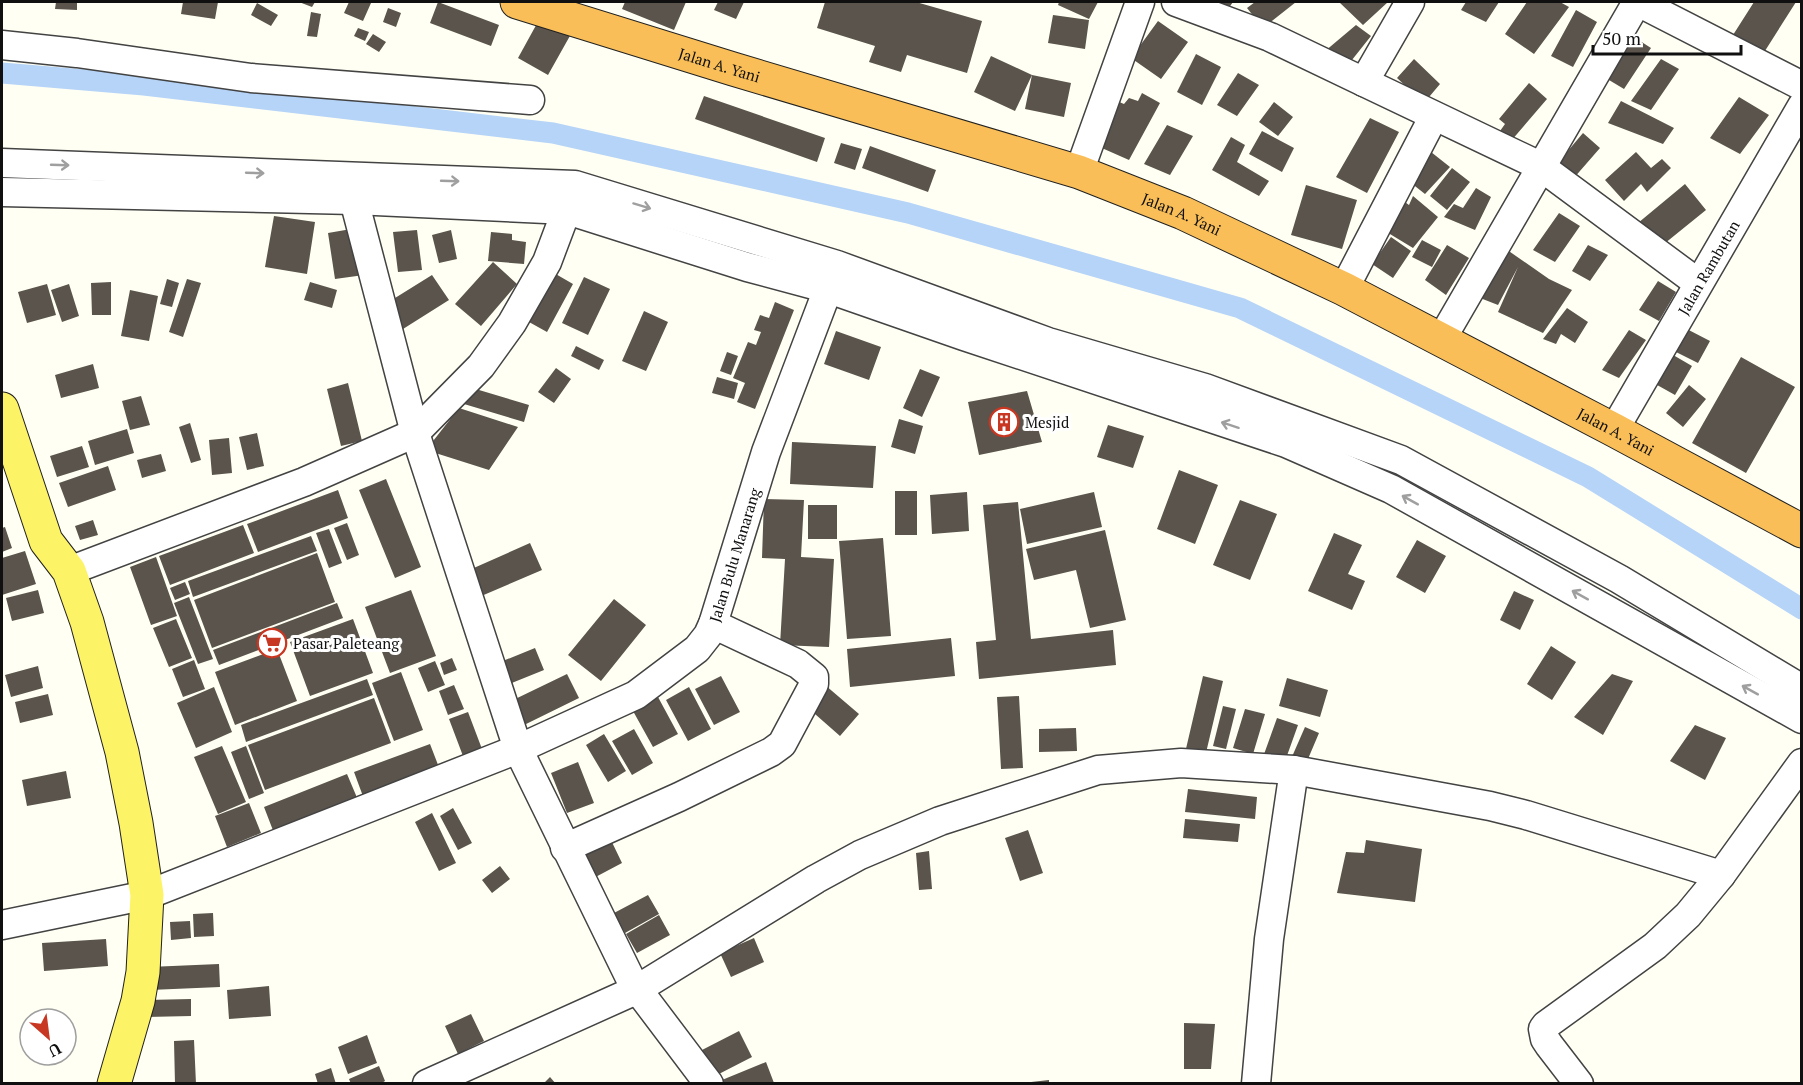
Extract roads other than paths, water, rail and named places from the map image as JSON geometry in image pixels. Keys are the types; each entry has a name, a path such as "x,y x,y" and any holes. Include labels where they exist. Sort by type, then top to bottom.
{"highway":[{"name":"Jalan A. Yani","path":"517,2 1079,172 1183,213 1344,289 1802,531"}],"main road":[{"path":"2,410 46,541 69,571 87,622 122,752 147,895 141,985 114,1083"}],"street":[{"path":"1079,172 1140,2"},
{"path":"1176,2 1270,37 1540,166 1698,282"},
{"path":"1364,82 1410,2"},
{"path":"1441,340 1637,2 1802,86"},
{"path":"2,45 77,53 251,78 530,100"},
{"name":"Jalan Rambutan","path":"1614,430 1802,106"},
{"path":"1344,289 1434,116"},
{"path":"2,163 571,198 747,267 833,277 968,325 1290,433 1401,460 1619,579 1802,689"},
{"path":"2,192 354,200 571,198"},
{"path":"69,571 304,482 415,434 482,366 513,323 547,262 571,198"},
{"path":"354,200 415,434 518,749 636,990 709,1083"},
{"name":"Jalan Bulu Manarang","path":"2,925 147,895 518,749 636,695 697,649 713,624 766,452 833,277"},
{"path":"1290,433 1802,719"},
{"path":"565,848 679,797 771,752 782,744 814,684 814,677 798,664 713,624"},
{"path":"427,1083 636,990 860,855 940,821 1098,770 1181,763 1294,770 1490,806 1721,875"},
{"path":"1579,1083 1545,1039 1546,1025 1655,946 1688,915 1721,875 1802,763"},
{"path":"1256,1083 1269,939 1294,770"}],"waterway":[{"path":"2,73 144,85 553,133 908,213 1240,308 1588,477 1802,609"}],"place":[{"name":"Mesjid","path":"1004,422"},
{"name":"Pasar Paleteang","path":"272,643"}]}
